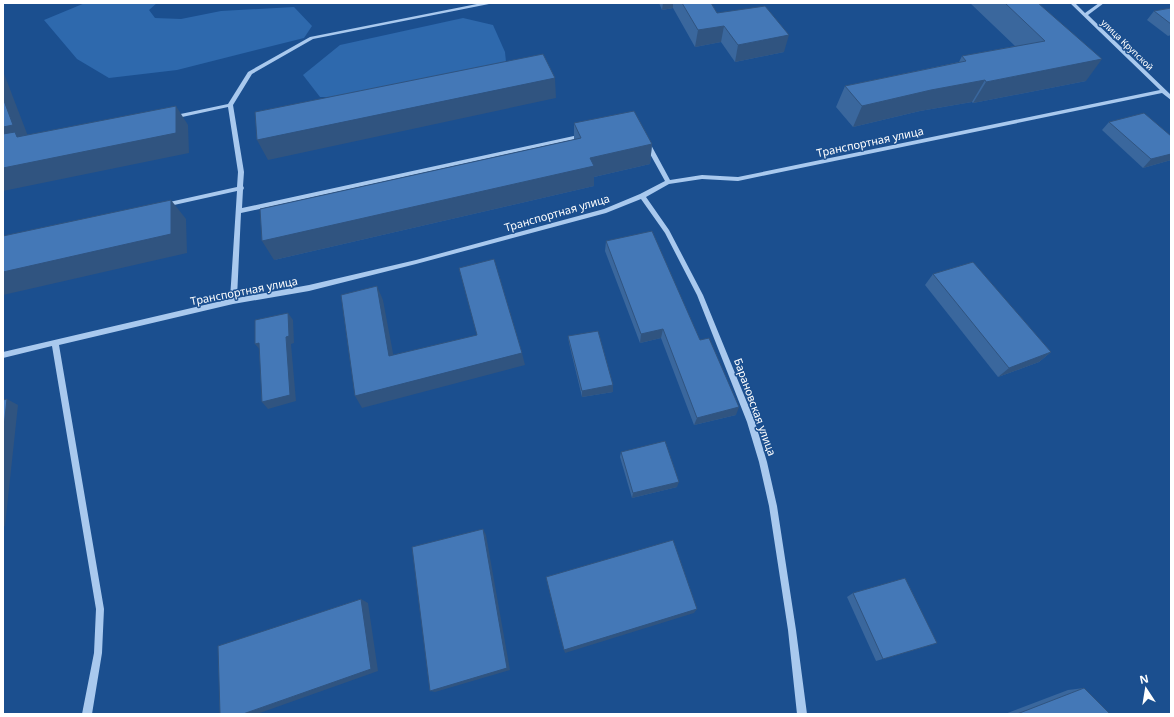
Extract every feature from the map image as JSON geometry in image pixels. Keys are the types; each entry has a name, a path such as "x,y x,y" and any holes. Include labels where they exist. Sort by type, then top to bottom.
{"street":[{"path":"233,301 241,188 239,155 230,104 250,73 312,38 489,3"},
{"name":"улица Крупской","path":"1072,3 1171,98"},
{"path":"1085,15 1102,3"},
{"name":"Транспортная улица","path":"3,355 233,301 309,288 416,262 606,211 642,196 668,182 702,177 738,179 1163,91"},
{"path":"169,118 230,104"},
{"path":"240,211 588,135"},
{"path":"645,140 668,182"},
{"path":"157,207 241,188"},
{"name":"Барановская улица","path":"642,196 667,232 700,295 751,422 763,462 773,506 792,630 802,714"},
{"path":"55,343 100,609 98,653 87,714"}],"shaded area":[{"path":"85,3 157,3 149,10 155,18 181,19 221,11 294,7 312,26 304,38 177,70 109,78 77,59 44,20"},
{"path":"463,18 493,25 505,52 506,62 357,97 320,97 303,75 340,45"}],"building":[{"path":"682,3 711,3 717,13 765,6 789,35 738,45 724,26 698,30"},
{"path":"1005,3 1038,3 1102,59 986,82 985,80 931,90 862,106 845,86 966,61 962,56 1045,41"},
{"path":"1171,8 1171,24 1154,11"},
{"path":"543,54 555,78 257,140 255,112"},
{"path":"3,98 13,125 3,127"},
{"path":"176,106 176,133 3,168 3,134 15,132 17,137"},
{"path":"634,111 652,144 590,158 594,166 262,241 260,209 581,138 574,123"},
{"path":"1144,113 1171,136 1171,154 1151,159 1109,122"},
{"path":"171,200 171,234 3,272 3,236"},
{"path":"652,231 700,340 709,338 739,407 697,418 663,329 641,334 606,241"},
{"path":"494,259 522,353 355,396 341,295 377,286 389,356 477,335 459,268"},
{"path":"973,262 1051,352 1009,368 933,274"},
{"path":"288,313 289,336 286,337 290,395 262,402 259,343 255,344 255,320"},
{"path":"598,331 613,385 582,391 568,336"},
{"path":"7,399 3,436 3,400"},
{"path":"665,441 679,482 633,493 621,452"},
{"path":"483,529 507,668 430,691 412,547"},
{"path":"673,540 697,609 564,650 546,577"},
{"path":"905,578 937,643 883,659 853,593"},
{"path":"361,599 371,669 243,714 220,714 218,646"},
{"path":"1084,688 1110,714 1017,714"}]}
